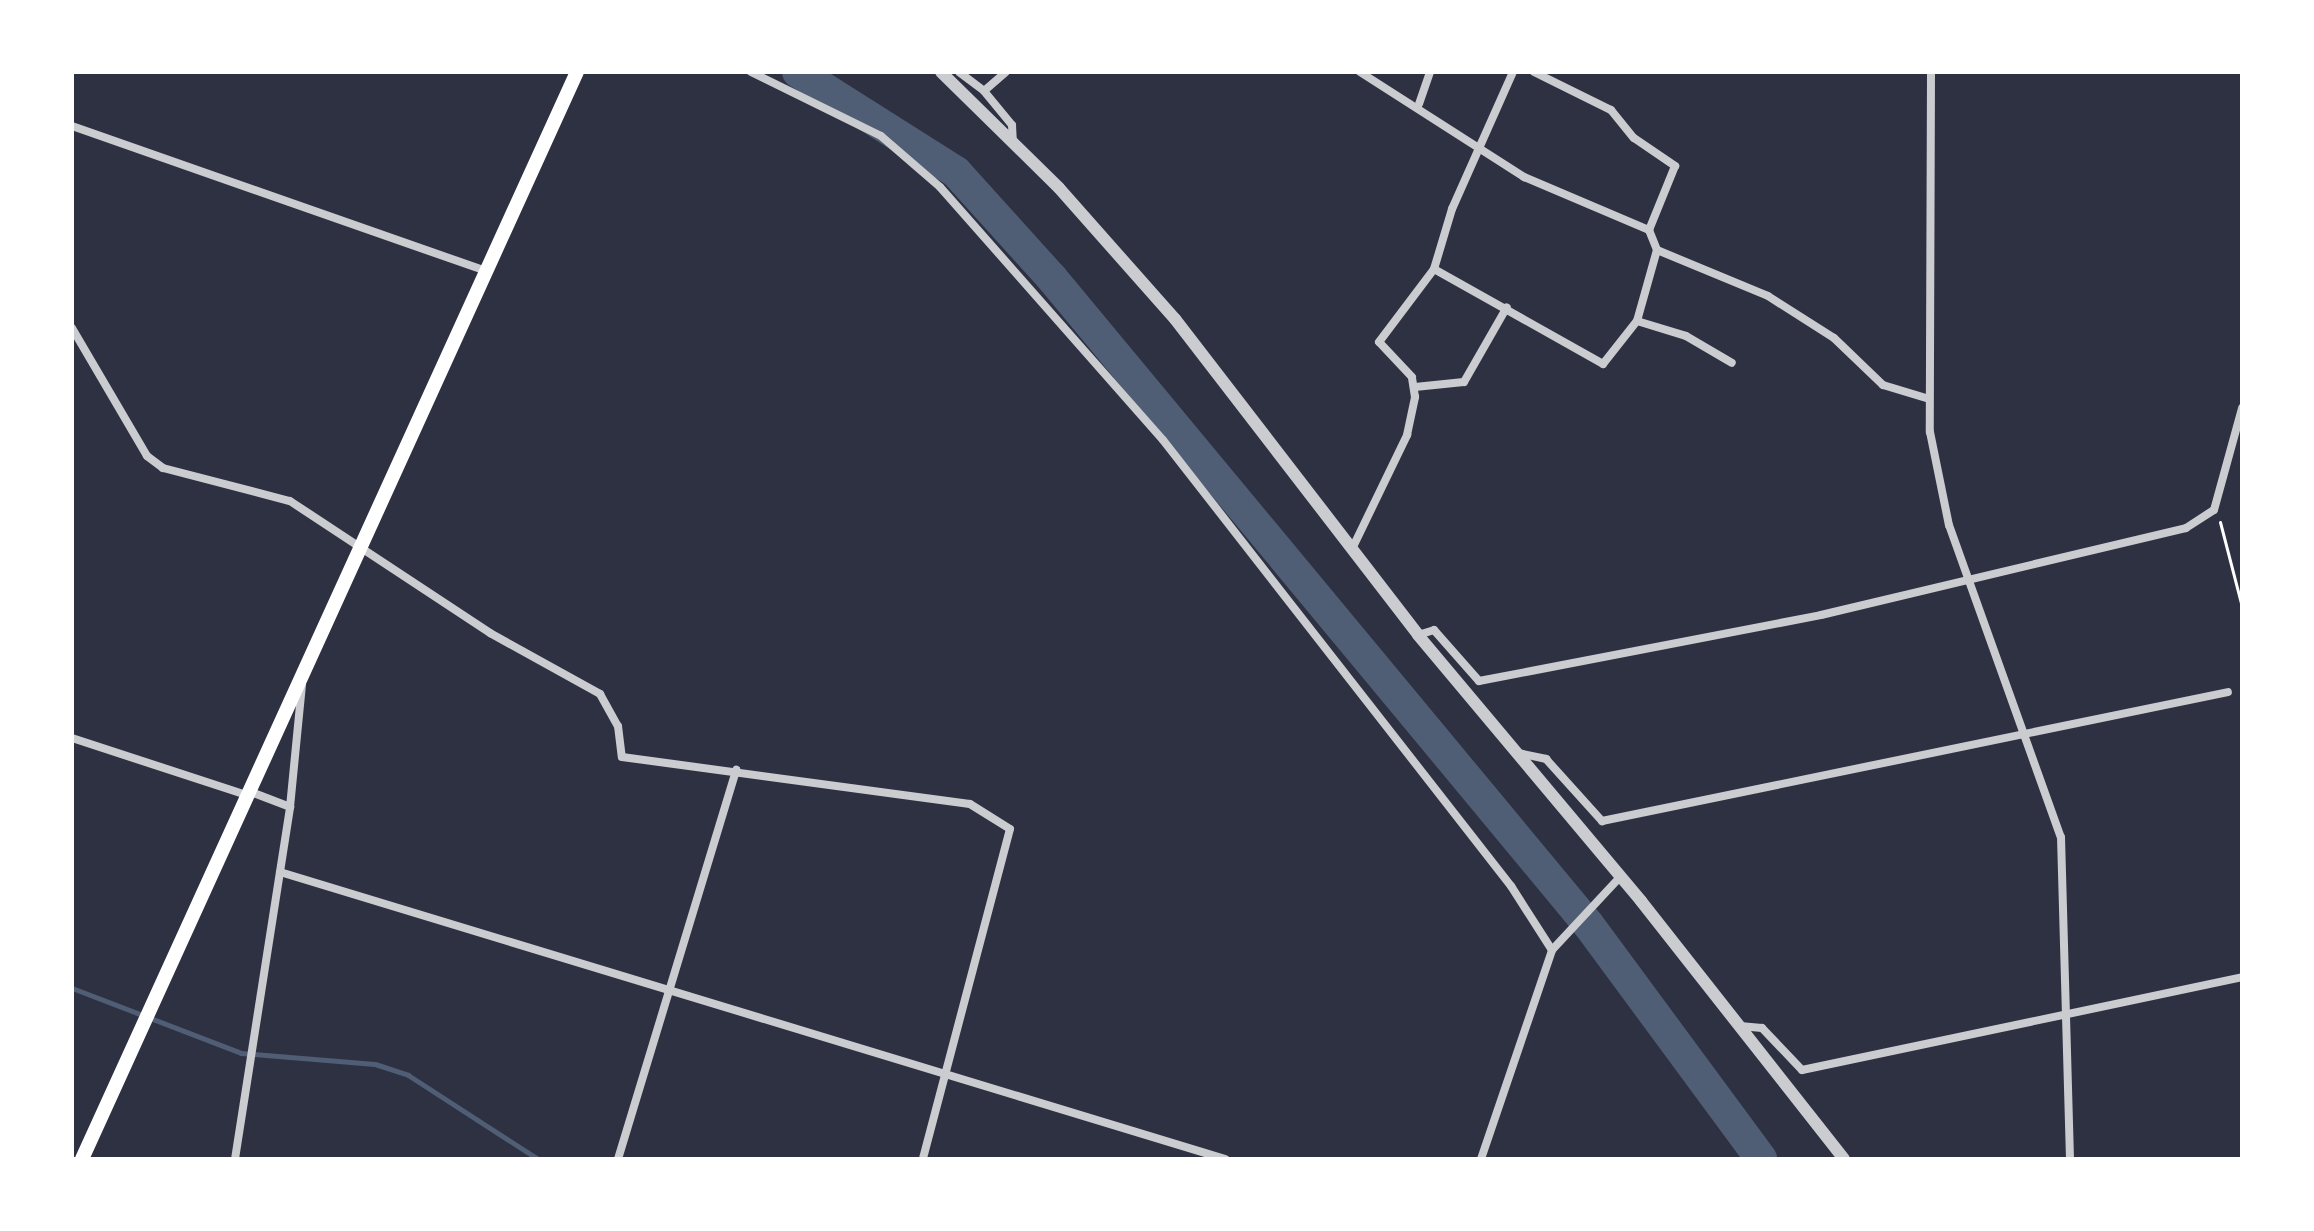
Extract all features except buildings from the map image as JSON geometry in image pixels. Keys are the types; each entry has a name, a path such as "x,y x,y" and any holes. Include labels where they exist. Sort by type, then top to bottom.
{"main road":[{"path":"82,1159 577,72"}],"street":[{"path":"751,72 881,136 940,187 1163,440 1511,886 1552,950"},
{"path":"941,72 1175,319 1418,635 1517,753 1615,880 1739,1026 1844,1159"},
{"path":"959,72 984,91 1012,125 1013,145"},
{"path":"984,91 1006,72"},
{"path":"1360,72 1419,104 1479,149 1571,202 1649,230"},
{"path":"1419,104 1430,72"},
{"path":"1352,549 1407,435 1415,387 1379,342 1434,269 1479,149 1513,72"},
{"path":"1434,269 1507,307 1603,364 1637,321 1657,250 1649,230 1675,166 1634,138 1611,110 1534,72"},
{"path":"1931,72 1926,398 1949,525 2026,733 2064,851 2070,1159"},
{"path":"72,126 486,271"},
{"path":"1657,250 1768,296 1834,338 1883,385 1926,398"},
{"path":"1415,387 1464,382 1507,307"},
{"path":"1637,321 1686,336 1732,363"},
{"path":"72,328 147,456 163,468 290,501 490,633 600,694 618,726 622,757 970,804 1010,829 940,1071 923,1159"},
{"path":"1418,635 1434,630 1479,681 1972,582 2186,528 2214,510 2242,408"},
{"path":"235,1159 290,807 302,680"},
{"path":"1517,753 1546,759 1602,821 2228,692"},
{"path":"72,738 290,807"},
{"path":"618,1159 736,770"},
{"path":"280,872 1225,1159"},
{"path":"1481,1159 1552,950 1615,880"},
{"path":"1739,1026 1762,1028 1802,1070 2242,977"}],"path":[{"path":"2214,510 2242,607"}],"waterway":[{"path":"798,72 956,172 1051,277 1588,924 1761,1159"},
{"path":"72,988 241,1053 375,1064 408,1075 538,1159"}]}
